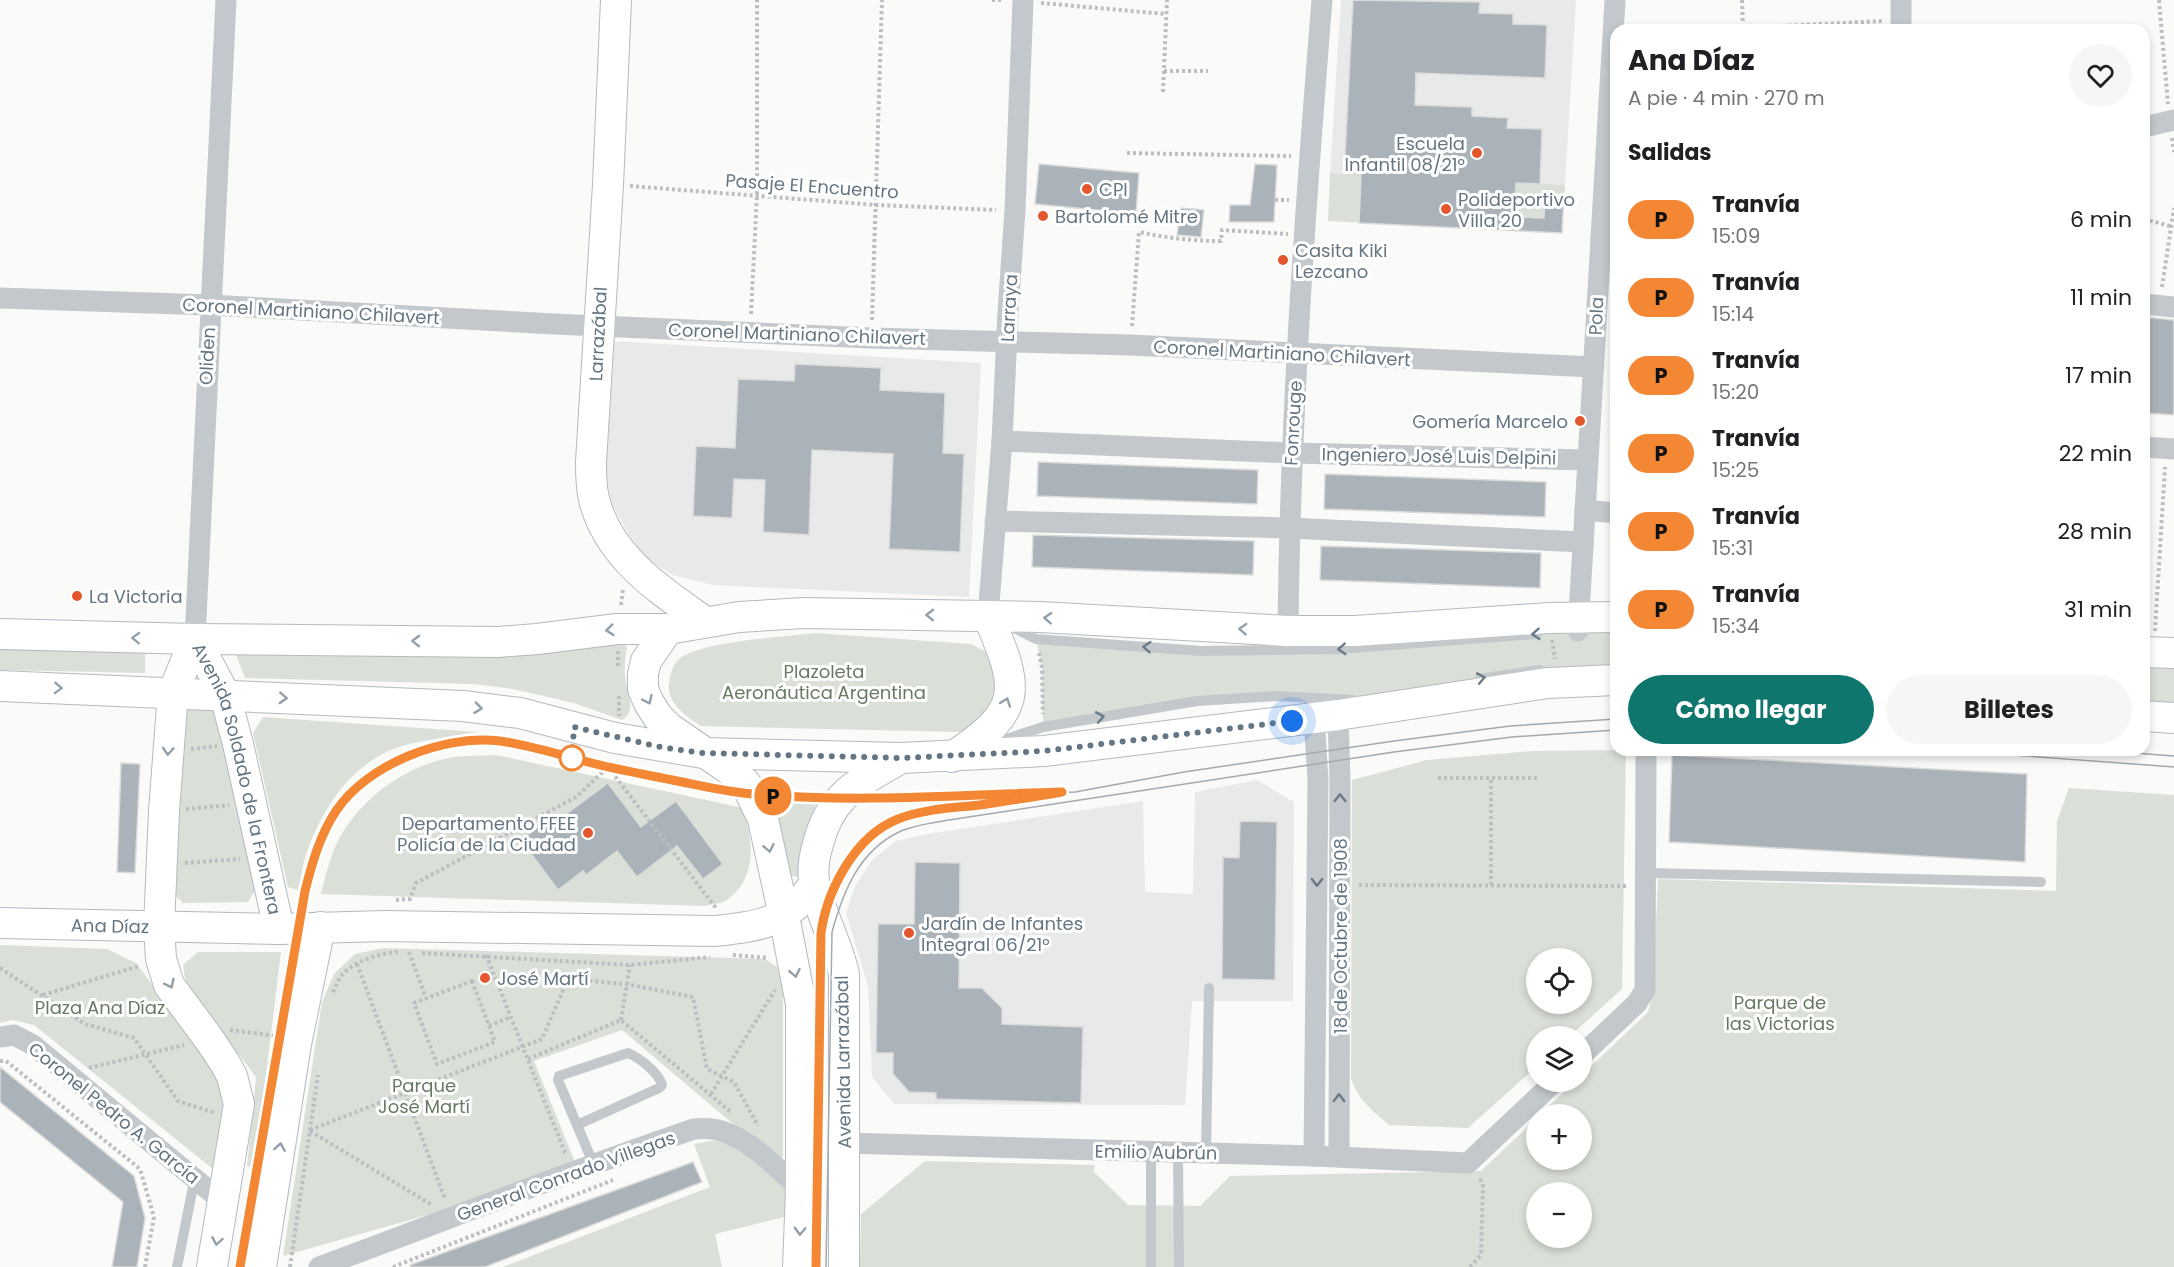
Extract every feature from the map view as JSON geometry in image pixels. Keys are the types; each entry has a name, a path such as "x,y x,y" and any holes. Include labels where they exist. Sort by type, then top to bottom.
{"main road":[{"name":"Larrazábal","path":"616,0 608,184 591,462 594,499 610,538 636,569 705,622"},
{"path":"0,634 195,639 498,642 617,629 669,629 705,622 794,613 988,616 1288,631 1579,628 1610,619"},
{"path":"952,757 992,728 1010,697 1011,676 988,616"},
{"path":"669,629 646,661 642,674 643,689 658,717 669,728 734,772 746,784 763,819 784,916 801,1004 801,1190 798,1267"},
{"name":"Avenida Soldado de la Frontera","path":"195,639 173,693 164,811 159,927 161,959 169,985 204,1032 232,1076 239,1104 212,1267"},
{"name":"Avenida Soldado de la Frontera","path":"195,639 225,695 279,929"},
{"path":"0,686 463,706 520,713 615,738 703,753 901,758 1044,751 1326,717 1548,683 1610,680"},
{"path":"2150,716 2174,718"},
{"name":"Avenida Larrazábal","path":"844,1267 844,974 840,955 814,884 816,850 827,817 839,798 865,779 901,758"},
{"name":"Ana Díaz","path":"0,923 279,929 320,927 383,939 698,932 727,943 766,922 784,916 801,902 814,884"},
{"path":"261,1267 296,1044 320,927"},
{"path":"226,1192 237,1178 257,1176 272,1187 273,1191"}],"street":[{"name":"Oliden","path":"195,639 226,0"},
{"name":"Fonrouge","path":"1288,631 1289,528 1297,354 1322,0"},
{"name":"Pola","path":"1614,24 1615,0"},
{"name":"Larraya","path":"988,616 1002,441 1015,210 1023,1"},
{"path":"2150,125 2172,121"},
{"name":"Pola","path":"1579,628 1593,367 1609,224 1610,187"},
{"name":"Coronel Martiniano Chilavert","path":"0,298 210,305 750,333 1130,345 1593,367"},
{"name":"Ingeniero José Luis Delpini","path":"1002,441 1292,453 1588,460"},
{"path":"2150,447 2170,449"},
{"path":"1585,510 1610,512"},
{"path":"995,522 1289,528 1583,542"},
{"name":"18 de Octubre de 1908","path":"1326,717 1340,885 1339,1157"},
{"name":"18 de Octubre de 1908","path":"1314,1156 1318,780 1326,717"},
{"path":"1592,1046 1637,1003 1645,990 1646,757"},
{"name":"Coronel Pedro A. García","path":"0,1037 14,1035 33,1045 195,1177 226,1192"},
{"path":"1468,1163 1543,1092"},
{"name":"General Conrado Villegas","path":"319,1267 593,1163 694,1129 710,1128 723,1131 747,1145 801,1190"},
{"name":"Emilio Aubrún","path":"845,1143 1314,1156 1468,1163"}],"lane":[{"path":"988,616 1036,639 1201,651 1339,649 1551,633"},
{"path":"1468,681 1513,672 1546,669"},
{"path":"952,757 1043,727 1197,701 1275,696 1366,700 1400,694"},
{"path":"1646,879 2041,882"},
{"path":"1206,1153 1209,988"},
{"path":"577,1125 659,1088 662,1085 660,1078 628,1053 559,1076 558,1080 593,1163"},
{"path":"1151,1152 1151,1267"},
{"path":"1178,1153 1179,1267"},
{"path":"177,1267 195,1177"}],"path":[{"path":"750,333 757,195 757,0"},
{"path":"871,338 882,0"},
{"path":"1163,92 1167,0"},
{"path":"1742,0 1743,24"},
{"path":"2159,0 2172,121"},
{"path":"1023,1 1166,14"},
{"path":"1790,24 1901,17"},
{"path":"1164,70 1208,71"},
{"path":"1127,153 1310,156"},
{"name":"Pasaje El Encuentro","path":"608,184 876,205 1015,210"},
{"path":"2159,305 2174,208"},
{"path":"2150,220 2172,224"},
{"path":"1130,345 1139,232 1178,240 1201,241 1221,241 1222,230 1304,235"},
{"path":"2157,646 2170,449"},
{"path":"618,675 617,629 624,586 636,569"},
{"path":"1036,639 1042,668 1043,727"},
{"path":"329,998 343,974 383,939 388,901 410,899 416,883 576,797 608,767 619,722 618,687"},
{"path":"168,751 238,744"},
{"path":"608,767 733,955 768,956 774,962"},
{"path":"1438,778 1540,778"},
{"path":"1491,779 1491,885"},
{"path":"164,811 251,803"},
{"path":"161,865 262,857"},
{"path":"1340,885 1491,885 1646,879"},
{"path":"383,939 409,952 630,965 727,943"},
{"path":"409,952 426,998"},
{"path":"486,955 572,1171"},
{"path":"42,996 161,959"},
{"path":"357,964 452,1218"},
{"path":"621,1020 630,965"},
{"path":"0,968 85,1024 134,1038 178,1101 238,1120"},
{"path":"310,1131 542,1039 568,979 626,984 693,997 707,1069 734,1082 760,1129 747,1145"},
{"path":"472,981 489,1026 495,1042 437,1064 414,1003 472,981"},
{"path":"711,1094 779,983"},
{"path":"489,1026 511,1017"},
{"path":"68,1073 145,1054 204,1032 279,1036 296,1044"},
{"path":"0,1060 6,1061 140,1169 154,1217 146,1267"},
{"path":"290,1267 319,1064"},
{"path":"310,1131 452,1218"},
{"path":"1468,1163 1483,1184 1482,1256 1470,1267"},
{"path":"393,1267 621,1177"}],"shaded area":[{"path":"1341,0 1576,0 1565,185 1330,173"},
{"path":"611,341 981,363 969,597 713,585 673,575 646,559 629,535 611,502 605,468"},
{"path":"1257,780 1294,802 1293,1001 1192,1001 1185,1105 894,1104 872,1077 868,986 846,913 855,886 872,860 896,841 928,834 1143,801 1145,892 1193,894 1195,792"}],"green space":[{"name":"Polideportivo Villa 20","path":"1330,173 1565,185 1562,233 1328,221"},
{"path":"1610,632 1610,667 1366,700 1197,701 1043,727 1042,668 1036,639 1201,651 1551,633"},
{"name":"Plazoleta Aeronáutica Argentina","path":"815,633 971,644 988,653 1002,695 977,725 960,732 701,726 679,709 671,698 669,684 673,667 679,659 690,653 724,644"},
{"path":"606,643 624,644 627,648 625,673 630,705 628,714 622,720 574,703 513,689 474,684 245,678 236,655 496,653"},
{"path":"0,646 145,650 145,673 0,670"},
{"path":"2150,666 2174,668 2174,704 2150,702"},
{"path":"187,706 219,710 259,884 248,902 183,903 170,890"},
{"path":"263,717 478,732 409,744 390,750 359,770 334,798 315,831 303,864 298,890 288,887 253,733"},
{"path":"1610,750 1610,756 1626,756 1622,989 1581,1026 1526,1026 1526,1076 1468,1128 1389,1125 1361,1098 1351,1078 1352,780 1427,760 1532,751"},
{"path":"496,755 743,808 751,845 744,880 727,900 704,906 321,894 331,858 349,822 386,786 401,776 432,762 455,757"},
{"name":"Parque de las Victorias","path":"2069,788 2174,795 2174,1267 860,1267 861,1214 925,1161 1095,1165 1094,1172 1128,1205 1200,1206 1230,1176 1481,1171 1526,1128 1526,1170 1592,1170 1592,1104 1551,1104 1564,1092 1592,1092 1592,1065 1648,1012 1653,995 1658,879 2056,891 2057,821"},
{"path":"768,801 817,802 805,831 803,871 797,877 787,875"},
{"name":"Plaza Ana Díaz","path":"0,945 107,949 136,963 221,1077 226,1096 213,1169 34,1025 13,1020 0,1023"},
{"name":"Parque José Martí","path":"383,948 765,959 777,967 783,981 783,1157 772,1157 622,1030 534,1061 579,1172 283,1256 322,1002 334,974 355,954"},
{"path":"198,952 281,952 255,1164 247,1167 256,1077 186,985 183,965"},
{"path":"716,1140 733,1143 787,1190 784,1217 715,1234 722,1267 503,1267 710,1187 694,1144"}],"building":[{"path":"1353,0 1480,2 1479,13 1513,14 1513,24 1547,25 1545,78 1416,73 1415,105 1472,107 1472,116 1508,118 1507,128 1542,129 1540,184 1516,183 1514,217 1544,218 1545,196 1564,197 1562,233 1359,223 1361,175 1344,174"},
{"name":"CPI","path":"1039,164 1139,173 1136,214 1035,204"},
{"path":"1255,164 1277,165 1274,222 1229,222 1230,205 1250,205"},
{"path":"1181,208 1204,210 1201,237 1177,235"},
{"path":"2150,318 2174,320 2174,415 2150,413"},
{"path":"795,364 881,368 880,390 945,393 943,453 964,454 960,552 889,549 893,454 812,450 809,535 763,532 765,480 734,479 732,518 693,516 696,446 735,448 738,379 794,381"},
{"path":"1038,462 1258,470 1257,504 1037,496"},
{"path":"1325,474 1546,482 1545,517 1324,509"},
{"path":"1033,535 1254,541 1253,575 1032,567"},
{"path":"1321,546 1541,553 1540,588 1320,580"},
{"path":"1672,756 2027,774 2025,862 1669,842"},
{"path":"121,763 140,764 135,873 117,872"},
{"name":"Departamento FFEE Policía de la Ciudad","path":"608,783 641,827 676,801 723,864 703,879 677,846 637,877 617,851 586,875 583,871 558,890 521,840 546,821 550,826"},
{"path":"1240,821 1277,822 1275,980 1222,979 1223,857 1239,858"},
{"path":"915,862 960,863 959,988 982,988 1002,1008 1002,1024 1083,1027 1081,1103 936,1099 936,1093 909,1092 893,1074 893,1053 876,1053 878,924 914,924"},
{"path":"0,1067 134,1176 145,1218 137,1267 112,1267 123,1202 0,1102"},
{"path":"693,1162 702,1182 485,1267 411,1267 410,1265"}],"tram line":[{"path":"240,1267 305,891 313,858 336,811 351,792 395,762 431,748 452,744 500,741 608,767 729,791 794,797 839,798 1075,792 1184,772 1394,741 1510,726 1610,719"},
{"path":"826,1267 832,932 841,902 855,874 863,861 885,840 899,832 930,823 1394,752 1512,737 1610,730"},
{"name":"P","path":"240,1267 279,1036 313,858 336,811 351,792 395,762 431,748 474,741 500,741 608,767 751,794 839,798 1062,792 946,809 899,819 881,828 866,842 845,868 835,885 828,899 821,933 816,1267"},
{"path":"2150,754 2174,756"},
{"path":"2026,756 2174,767"},
{"path":"819,1110 821,933 830,899 846,866 870,837 884,826 899,819 939,809 1008,801"},
{"path":"816,1267 818,1146"}],"place":[{"name":"Escuela Infantil 08/21°","path":"1477,153"},
{"name":"CPI","path":"1087,189"},
{"name":"Polideportivo Villa 20","path":"1446,209"},
{"name":"Bartolomé Mitre","path":"1043,216"},
{"name":"Casita Kiki Lezcano","path":"1283,260"},
{"name":"Gomería Marcelo","path":"1580,421"},
{"name":"La Victoria","path":"77,596"},
{"name":"Departamento FFEE Policía de la Ciudad","path":"588,833"},
{"name":"Jardín de Infantes Integral 06/21°","path":"909,933"},
{"name":"José Martí","path":"485,978"}],"route":[{"path":"572,758 574,727 615,738 703,753 901,758 1044,751 1292,721"}]}
